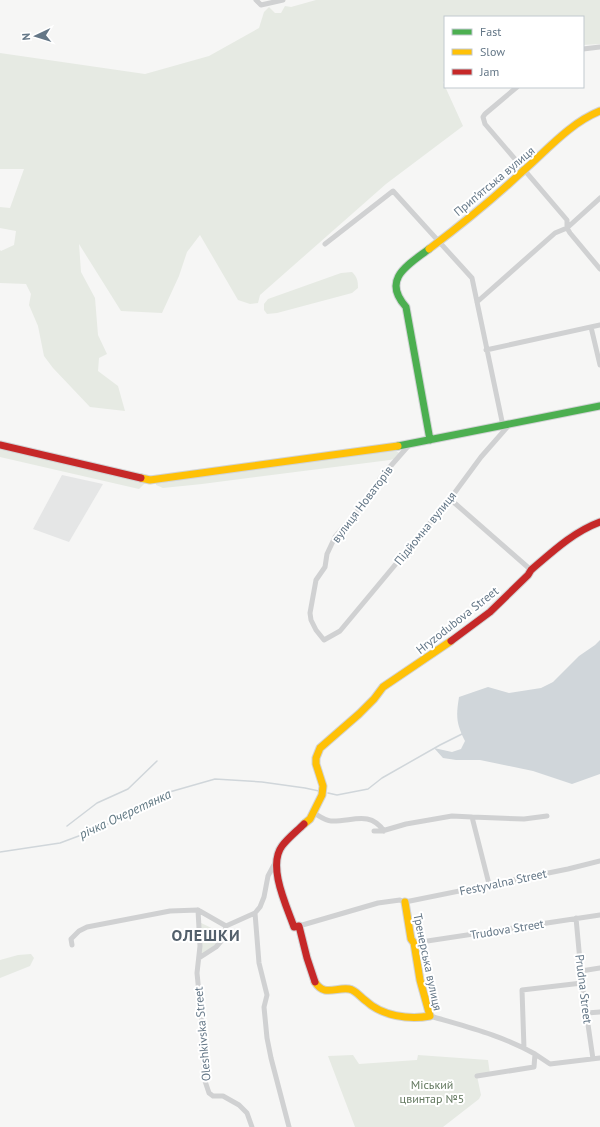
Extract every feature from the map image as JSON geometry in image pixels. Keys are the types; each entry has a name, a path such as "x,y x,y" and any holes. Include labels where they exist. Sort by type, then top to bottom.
{"street":[{"path":"256,0 261,5 283,0"},
{"path":"584,49 600,47"},
{"path":"516,88 485,114 483,121 567,220 567,228 600,269"},
{"name":"Прип’ятська вулиця","path":"430,440 406,307 400,302 396,291 397,278 403,269 439,242 583,119 600,111"},
{"path":"325,244 393,191 472,278 486,350 506,425"},
{"path":"477,302 555,233 567,228 600,198"},
{"path":"486,350 600,325"},
{"path":"591,327 600,365"},
{"path":"0,445 150,480 410,444 600,406"},
{"name":"Підйомна вулиця","path":"340,631 450,499 506,425"},
{"name":"вулиця Новаторів","path":"340,631 324,640 316,630 310,613 316,580 325,567 327,554 335,536 365,502 381,477 410,444"},
{"path":"450,499 531,570"},
{"name":"Hryzodubova Street","path":"314,813 322,795 323,786 316,764 316,758 320,748 369,705 383,687 441,648 490,612 528,575 531,570 560,545 587,527 600,522"},
{"path":"226,926 255,913 260,907 268,876 281,847 310,820 314,813 330,821 368,818 379,824 384,831"},
{"path":"374,831 384,831 406,824 452,816 524,819 547,816"},
{"path":"472,817 489,884"},
{"name":"Festyvalna Street","path":"299,926 378,903 400,900 405,902 568,869 600,860"},
{"name":"Тренерська вулиця","path":"276,861 280,891 294,926 299,926 312,976 318,987 325,990 347,988 354,990 369,1004 384,1011 412,1018 422,1018 430,1016 420,983 414,943 411,939 405,902"},
{"path":"72,945 71,939 79,931 87,927 170,911 198,910 226,926"},
{"name":"Oleshkivska Street","path":"198,910 200,946 196,973 204,1043 204,1078 209,1093 213,1096 224,1096 239,1105 247,1113 252,1127"},
{"path":"255,913 259,963 266,995 264,1007 267,1038 289,1127"},
{"name":"Trudova Street","path":"414,943 600,915"},
{"name":"Prudna Street","path":"576,918 582,982 593,1059"},
{"path":"199,958 216,947 223,939 226,926"},
{"path":"581,971 600,968"},
{"path":"524,1048 522,990 582,982"},
{"path":"587,1014 600,1012"},
{"path":"430,1016 507,1039 550,1064 600,1058"},
{"path":"477,1076 534,1067 535,1054"}],"shaded area":[{"path":"62,475 103,484 69,542 33,529"},
{"path":"600,640 600,774 572,784 533,771 480,760 456,760 443,758 434,748 452,752 461,749 465,741 458,719 457,709 459,697 488,687 509,693 541,688 553,682 579,656"}],"green space":[{"path":"316,0 600,0 600,44 584,45 584,16 444,16 444,88 446,88 463,126 386,184 260,295 258,303 250,304 238,300 200,235 187,252 179,276 162,313 121,311 79,244 81,272 95,298 98,335 107,354 99,358 98,371 118,386 125,411 90,407 53,368 44,356 38,326 29,305 31,294 26,284 0,283 0,250 1,251 14,245 16,231 0,228 0,207 10,208 24,169 0,169 0,53 145,74 209,56 259,28 264,12 269,7 275,13 281,13 285,6 291,7"},
{"path":"352,272 357,279 358,288 352,293 277,313 267,314 264,310 264,304 268,299 341,273"},
{"path":"0,446 146,482 139,489 0,457"},
{"path":"395,450 399,453 398,456 395,459 390,460 202,484 163,488 156,485 156,482"},
{"path":"199,922 224,934 223,939 199,958"},
{"path":"31,954 34,958 30,966 0,978 0,960 18,955"},
{"name":"Міський цвинтар №5","path":"353,1055 359,1064 417,1060 418,1055 488,1060 490,1074 477,1076 481,1095 479,1099 443,1127 355,1127 328,1056"}],"waterway":[{"name":"річка Очеретянка","path":"328,793 337,795 368,789 382,778 462,734"},
{"path":"67,826 97,803 128,789 157,761"},
{"name":"річка Очеретянка","path":"0,852 60,843 100,828 166,793 215,779 262,782 319,791"}],"traffic: fast":[{"path":"429,249 406,267 400,274 396,288 399,297 406,307 430,440"},
{"path":"398,446 600,406"}],"traffic: slow":[{"path":"429,249 489,202 559,138 579,122 600,111"},
{"path":"141,478 150,480 398,446"},
{"path":"304,824 310,819 322,795 323,786 316,764 316,758 320,748 359,714 374,699 383,687 451,641"},
{"path":"315,982 319,987 326,990 349,989 356,992 372,1006 396,1016 430,1016 420,980 414,943 411,939 405,902"}],"traffic: jam":[{"path":"0,445 141,478"},
{"path":"451,641 490,612 528,575 531,570 555,550 581,531 600,522"},
{"path":"304,824 282,846 278,854 277,875 283,898 294,927 299,926 315,982"}],"district":[{"name":"ОЛЕШКИ","path":"206,935"}]}
